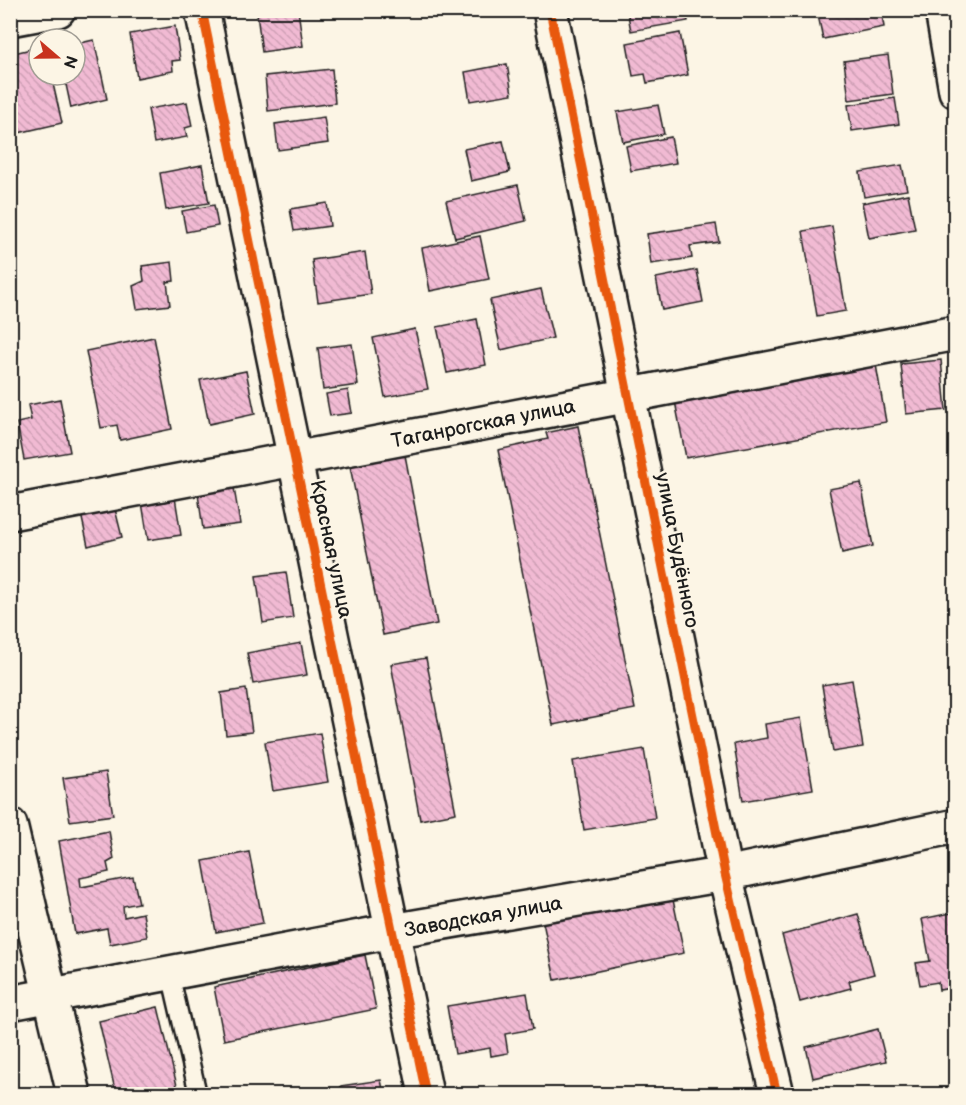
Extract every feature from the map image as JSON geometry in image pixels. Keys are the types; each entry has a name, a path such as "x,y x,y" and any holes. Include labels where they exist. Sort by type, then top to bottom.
{"street":[{"path":"10,19 58,10"},
{"name":"Красная улица","path":"202,10 426,1095"},
{"name":"улица Будённого","path":"550,10 725,874 777,1095"},
{"path":"942,10 956,91"},
{"name":"Таганрогская улица","path":"10,513 956,333"},
{"path":"10,825 74,1095"},
{"name":"Заводская улица","path":"10,1003 392,931 725,874 956,826"}],"lane":[{"path":"170,973 198,1095"}],"building":[{"path":"298,10 303,46 262,52 257,14"},
{"path":"627,10 686,10 688,21 631,31"},
{"path":"817,10 881,10 884,27 823,39"},
{"path":"175,26 180,60 172,61 173,71 137,78 130,34"},
{"path":"680,33 688,75 647,83 645,74 633,76 627,43"},
{"path":"94,40 107,99 71,108 67,87 87,87 87,41"},
{"path":"27,50 27,87 54,87 62,123 18,133 10,101 10,54"},
{"path":"888,55 893,94 849,100 844,61"},
{"path":"507,64 512,94 470,101 465,72"},
{"path":"332,69 335,103 268,111 265,76"},
{"path":"895,98 899,124 852,131 848,105"},
{"path":"187,102 192,126 185,128 187,137 154,143 148,109"},
{"path":"658,105 664,134 623,142 617,112"},
{"path":"324,117 328,143 278,150 275,124"},
{"path":"671,137 676,163 631,171 626,146"},
{"path":"503,141 510,172 471,181 464,149"},
{"path":"202,165 209,203 166,210 160,173"},
{"path":"902,165 907,190 864,197 860,172"},
{"path":"518,185 526,221 455,238 446,201"},
{"path":"908,194 915,229 869,238 862,203"},
{"path":"327,203 330,226 294,231 290,209"},
{"path":"214,205 218,226 186,232 182,211"},
{"path":"716,224 719,242 690,246 692,258 651,264 647,234"},
{"path":"832,226 846,311 817,316 803,231"},
{"path":"480,236 489,279 430,291 422,248"},
{"path":"365,252 371,294 318,302 312,260"},
{"path":"172,262 174,281 167,282 170,305 137,309 133,286 144,281 142,266"},
{"path":"697,270 703,302 662,310 656,278"},
{"path":"541,289 553,338 501,350 490,300"},
{"path":"477,319 486,365 447,373 437,327"},
{"path":"415,329 428,389 385,397 373,338"},
{"path":"154,337 172,429 120,440 117,425 101,428 86,351"},
{"path":"352,344 358,385 323,390 318,348"},
{"path":"875,359 886,422 686,458 674,396"},
{"path":"941,360 946,410 906,414 901,364"},
{"path":"246,371 255,414 209,424 200,380"},
{"path":"348,390 352,413 330,416 326,394"},
{"path":"60,399 70,452 24,460 17,423 31,420 28,405"},
{"path":"578,426 635,709 553,725 498,450 548,439 546,433"},
{"path":"405,455 437,624 383,635 350,466"},
{"path":"233,482 240,524 203,529 197,487"},
{"path":"861,483 873,546 842,553 829,489"},
{"path":"174,491 181,535 148,540 141,496"},
{"path":"113,501 122,537 88,546 80,509"},
{"path":"286,572 293,618 263,623 256,576"},
{"path":"301,643 307,675 253,684 247,653"},
{"path":"426,658 456,813 420,820 391,664"},
{"path":"852,680 863,747 833,752 822,685"},
{"path":"246,689 252,732 226,735 221,693"},
{"path":"801,718 813,789 743,801 734,744 767,738 765,724"},
{"path":"320,733 328,782 273,791 265,742"},
{"path":"644,749 655,818 584,830 573,761"},
{"path":"106,772 113,815 70,821 63,778"},
{"path":"109,831 114,859 107,863 109,872 80,878 81,887 133,877 139,903 123,906 124,917 143,913 147,937 110,944 107,928 75,934 59,841"},
{"path":"249,852 263,923 216,932 203,861"},
{"path":"672,895 684,953 555,980 543,922"},
{"path":"956,912 956,987 939,990 938,982 920,985 916,963 930,961 922,919"},
{"path":"858,914 874,974 849,981 851,988 800,1002 782,935"},
{"path":"365,955 376,1009 224,1040 214,987"},
{"path":"527,993 533,1029 505,1034 508,1053 491,1056 490,1048 455,1054 447,1006"},
{"path":"158,1007 179,1094 116,1094 99,1021"},
{"path":"878,1029 886,1061 813,1078 806,1047"},
{"path":"381,1080 384,1094 339,1094 341,1086"}],"cycle path":[{"path":"202,10 426,1094"},
{"path":"550,10 725,874 777,1094"}]}
